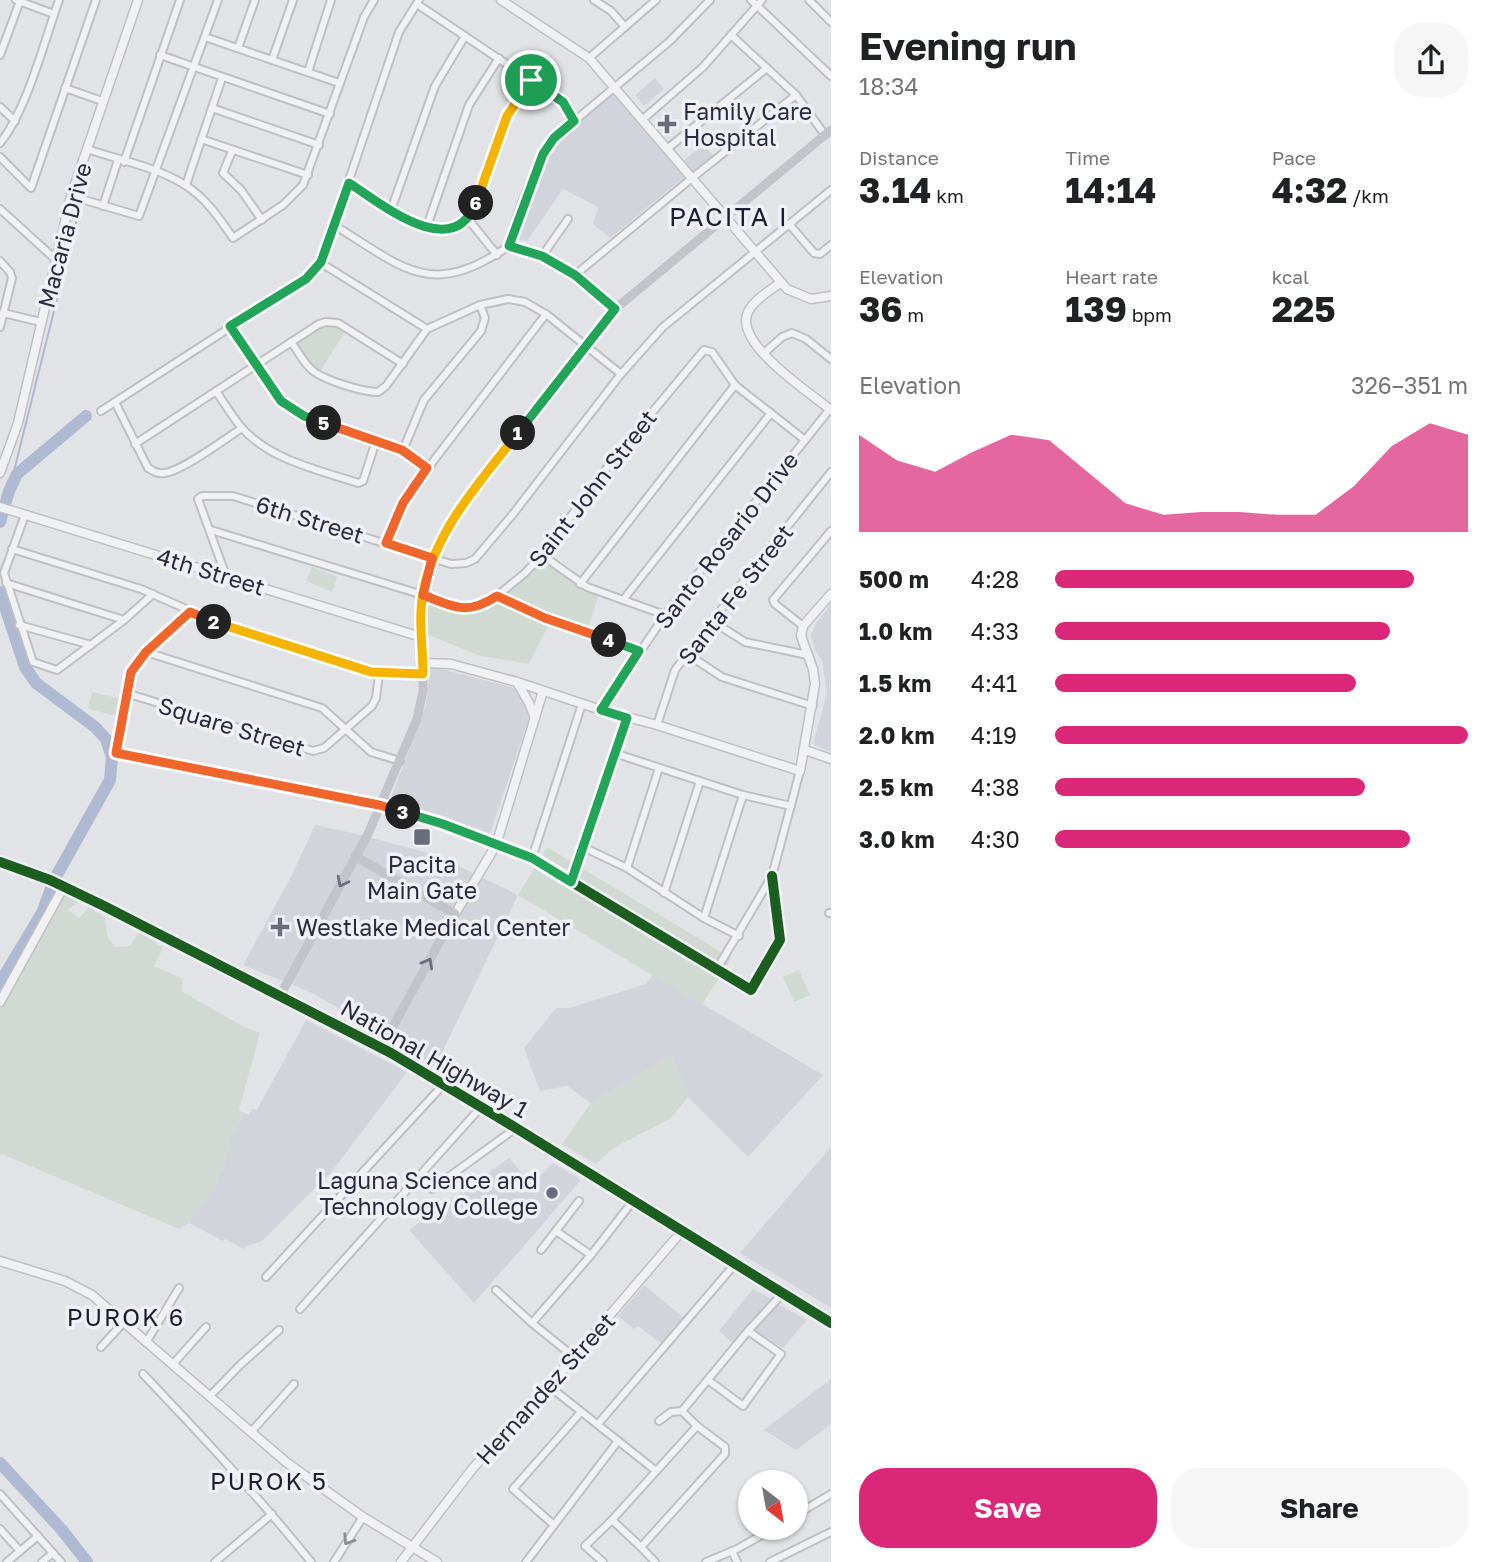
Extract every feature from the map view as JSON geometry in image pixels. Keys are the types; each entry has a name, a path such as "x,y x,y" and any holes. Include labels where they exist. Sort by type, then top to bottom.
{"highway":[{"name":"National Highway 1","path":"0,862 57,883 382,1048 831,1323"}],"main road":[{"path":"280,996 368,834 419,712 423,674 423,595 432,558 453,518 615,309 828,133"},
{"path":"355,856 455,914 382,1048"}],"street":[{"path":"0,143 15,121 59,0"},
{"path":"0,157 32,188 96,0"},
{"name":"Macaria Drive","path":"0,472 18,422 71,196 138,0"},
{"path":"103,206 180,0"},
{"path":"71,196 139,216 218,0"},
{"path":"238,48 255,0"},
{"path":"272,60 293,0"},
{"path":"308,72 331,0"},
{"path":"87,149 186,185 213,210 233,239 294,196 308,175 363,17 374,0"},
{"path":"500,0 589,58 780,283 796,294 811,299 831,298"},
{"path":"594,0 611,11 625,27"},
{"path":"589,58 656,0"},
{"path":"334,225 402,267 424,275 452,274 474,267 497,255 509,246 543,154 554,138 670,41 710,0"},
{"path":"751,0 760,3 831,76"},
{"path":"808,0 831,22"},
{"path":"0,55 18,1 54,14"},
{"path":"101,411 306,279 321,262 399,32 418,2 563,102 574,121"},
{"path":"642,120 679,91 760,3"},
{"path":"731,35 796,95 828,133"},
{"path":"391,210 435,86 465,36"},
{"path":"205,37 339,83"},
{"path":"160,55 330,114"},
{"path":"426,229 469,105 499,58"},
{"path":"667,149 767,68"},
{"path":"186,185 222,78"},
{"path":"349,183 426,229 445,229 468,219 507,116 531,80"},
{"path":"65,88 102,101"},
{"path":"575,275 796,95"},
{"path":"0,107 15,121"},
{"path":"212,108 318,145"},
{"path":"201,139 308,175"},
{"path":"232,150 223,173 241,190 262,220"},
{"name":"6th Street","path":"226,576 198,499 202,496 233,496 458,565 475,559 621,374 663,327 831,190"},
{"path":"0,209 55,259"},
{"path":"468,219 497,255"},
{"path":"542,256 568,219"},
{"path":"789,223 814,253 820,254 831,245"},
{"path":"509,246 542,256 575,275 615,309"},
{"path":"0,261 12,278 0,327"},
{"path":"321,262 427,329"},
{"path":"780,283 748,311 745,323 748,335 763,354 831,410"},
{"path":"291,342 311,369 320,375 378,392 386,386 427,329 480,305 495,300 516,299 546,314 621,374"},
{"path":"402,450 424,400 481,331 485,318 480,305"},
{"path":"3,313 41,321"},
{"path":"386,543 403,503 427,468 546,314"},
{"path":"135,444 319,324 338,323 403,364"},
{"path":"230,326 275,393 291,409 402,450 427,468"},
{"path":"763,354 782,337 792,333 806,339 831,359"},
{"name":"Saint John Street","path":"211,530 453,606 471,609 497,596 542,555 615,457 699,354 708,349 735,385"},
{"path":"580,584 735,385 805,440"},
{"path":"216,391 242,428 286,459 358,483 363,481 376,441"},
{"path":"115,402 148,468 159,473 167,473 242,428"},
{"name":"Santo Rosario Drive","path":"497,596 545,618 639,651 831,410"},
{"path":"623,600 771,414"},
{"name":"Santa Fe Street","path":"657,725 675,670 831,472"},
{"name":"4th Street","path":"0,507 23,517 226,576 421,637"},
{"path":"23,517 4,573 33,663 57,670 124,620 153,594"},
{"path":"803,626 773,600 831,531"},
{"path":"12,549 153,594 222,625 379,674 423,674"},
{"path":"542,555 580,584 665,615"},
{"path":"6,583 124,620"},
{"path":"717,969 772,876 800,771 813,706 815,684 800,636 803,626 831,594"},
{"path":"190,612 146,652 131,672 116,753 379,805 443,824 532,858 751,989 780,940 772,876"},
{"path":"712,621 745,642 808,655"},
{"path":"19,625 91,645"},
{"path":"601,710 639,651"},
{"path":"146,652 322,708 371,751 400,761"},
{"path":"687,654 722,677 813,706"},
{"path":"423,663 451,664 517,682 800,771"},
{"name":"Square Street","path":"126,693 313,751 324,748 372,706 376,698 379,674"},
{"path":"517,682 535,718"},
{"path":"455,914 496,845 543,691"},
{"path":"532,858 582,704"},
{"path":"571,882 627,718"},
{"path":"805,750 831,759"},
{"path":"614,753 700,782 791,806"},
{"path":"627,868 659,768"},
{"path":"664,893 700,782"},
{"path":"704,918 743,794"},
{"path":"583,847 627,868 704,918 738,936"},
{"path":"0,1002 57,883"},
{"path":"266,1277 444,1084"},
{"path":"300,1310 481,1107"},
{"path":"417,1178 432,1189 516,1128"},
{"path":"541,1250 579,1201"},
{"path":"532,1323 633,1201"},
{"path":"556,1231 590,1255"},
{"name":"Hernandez Street","path":"401,1562 473,1468 549,1386 681,1232"},
{"path":"0,1261 65,1281 92,1295 286,1462 363,1517 437,1562"},
{"path":"598,1424 735,1264"},
{"path":"146,1341 179,1288"},
{"path":"496,1290 574,1357"},
{"path":"659,1421 671,1412 682,1411 783,1293"},
{"path":"101,1347 124,1322"},
{"path":"173,1364 206,1327"},
{"path":"210,1396 279,1330"},
{"path":"708,1380 743,1406 781,1354 748,1331"},
{"path":"143,1374 211,1445 311,1562"},
{"path":"251,1432 294,1384"},
{"path":"549,1386 656,1471"},
{"path":"615,1390 621,1396"},
{"path":"641,1548 725,1454 725,1447 682,1411"},
{"path":"554,1525 513,1489 581,1412"},
{"path":"603,1562 585,1546 697,1426"},
{"path":"526,1562 618,1441"},
{"path":"0,1494 61,1562"},
{"path":"808,1508 831,1494"},
{"path":"215,1562 272,1514"},
{"path":"334,1562 363,1517"},
{"path":"612,1520 655,1562"},
{"path":"0,1529 20,1551"},
{"path":"770,1562 831,1532"},
{"path":"7,1562 38,1536"},
{"path":"706,1562 752,1540"},
{"path":"732,1551 737,1562"},
{"path":"42,1562 53,1553"}],"shaded area":[{"path":"655,78 664,89 644,106 635,95"},
{"path":"613,93 684,177 610,238 593,224 598,207 563,189 527,241 514,238 549,149"},
{"path":"704,144 714,157 694,173 684,160"},
{"path":"338,323 346,330 319,373 311,369 291,342 319,324"},
{"path":"543,559 599,593 587,632 550,622 529,664 477,655 427,634 424,595 472,610 484,604"},
{"path":"312,567 337,577 332,592 306,581"},
{"path":"831,604 831,752 813,744 827,693 822,661 815,650 811,635"},
{"path":"430,666 515,688 530,715 490,834 391,798 426,705"},
{"path":"92,692 121,699 117,716 88,709"},
{"path":"315,825 436,855 518,895 435,1067 382,1032 308,991 243,965 291,877"},
{"path":"547,847 731,958 702,1005 518,895"},
{"path":"55,891 81,899 68,910 79,918 89,907 105,918 107,936 115,947 130,946 139,932 163,948 154,966 183,979 181,991 244,1027 260,1033 239,1110 244,1113 230,1138 223,1170 207,1201 197,1207 189,1223 179,1229 2,1154 0,1156 0,991 46,918"},
{"path":"799,970 810,995 794,1002 783,977"},
{"path":"653,975 823,1075 748,1157 688,1097 672,1055 591,1103 567,1086 540,1091 524,1048 556,1008 569,1008 646,984"},
{"path":"306,1020 407,1072 333,1170 261,1242 244,1249 189,1223 223,1170 230,1138 244,1113 249,1115 252,1109 257,1110"},
{"path":"672,1055 688,1097 671,1118 612,1149 596,1164 562,1144 591,1103"},
{"path":"831,1147 831,1308 740,1253"},
{"path":"509,1158 532,1184 553,1163 581,1180 474,1303 409,1230"},
{"path":"644,1285 684,1318 662,1344 638,1326 634,1329 618,1316"},
{"path":"753,1289 771,1299 733,1344 719,1331"},
{"path":"778,1304 807,1320 783,1348 757,1333 756,1327"},
{"path":"831,1379 831,1424 796,1450 764,1430"}],"waterway":[{"path":"9,491 80,207"},
{"path":"0,522 17,474 86,416"},
{"path":"0,592 25,667 36,683 95,727 106,739 112,757 110,780 54,880 43,911 0,983"},
{"path":"0,1463 62,1530 87,1562"}],"cycle path":[{"path":"190,612 146,652 131,672 116,753 379,805 443,824 532,858 751,990 780,940 772,876"},
{"path":"0,862 50,880 104,906 391,1053 831,1323"}],"place":[{"name":"Family Care Hospital","path":"667,124"},
{"name":"Pacita Main Gate","path":"422,837"},
{"name":"Westlake Medical Center","path":"280,927"},
{"name":"Laguna Science and Technology College","path":"552,1193"}],"district":[{"name":"PACITA I","path":"729,216"},
{"name":"PUROK 6","path":"126,1316"},
{"name":"PUROK 5","path":"269,1480"}],"route":[{"path":"531,80 501,129 468,219 445,229 426,229 349,183 321,262 315,271 230,326 275,393 291,409 402,450 427,468 403,503 386,543 432,558 423,595 453,606 471,609 497,596 545,618 639,651 601,710 627,718 571,882 532,858 443,824 379,805 116,753 131,672 146,652 190,612 222,625 371,672 423,674 423,595 432,558 453,518 615,309 575,275 542,256 509,246 543,154 554,138 574,121 563,102 531,80"}]}
